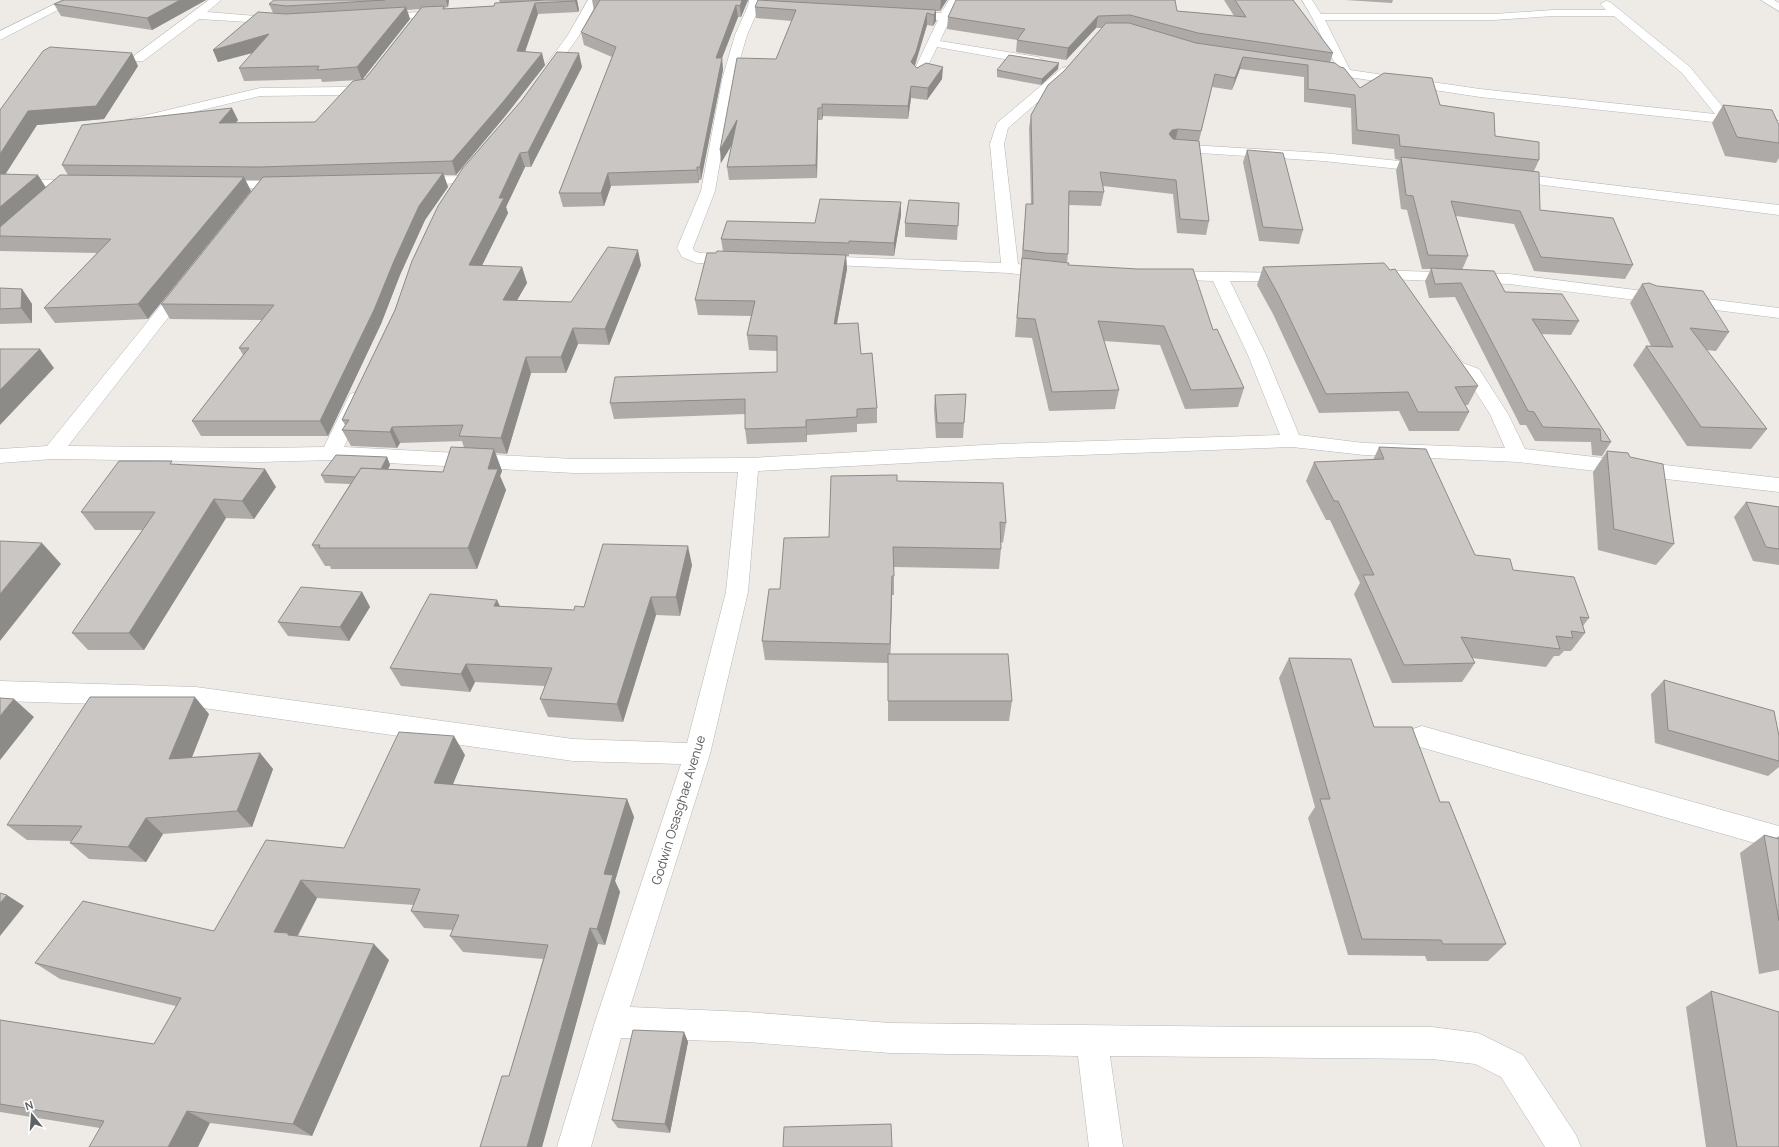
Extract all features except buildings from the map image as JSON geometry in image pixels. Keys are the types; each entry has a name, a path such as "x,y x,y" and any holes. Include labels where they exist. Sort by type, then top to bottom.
{"street":[{"path":"0,36 72,0"},
{"path":"139,58 216,0"},
{"path":"918,75 944,17 954,0"},
{"path":"1308,0 1318,16 1345,72"},
{"path":"1602,0 1686,70 1726,119"},
{"path":"1766,0 1779,8"},
{"path":"575,5 592,2"},
{"path":"537,85 573,36 592,2"},
{"path":"756,259 696,258 688,254 685,248 708,191 728,80 741,35 758,4"},
{"path":"368,18 452,13"},
{"path":"1318,16 1494,17 1553,13 1618,13"},
{"path":"897,14 944,17"},
{"path":"196,15 291,21"},
{"path":"411,28 421,15"},
{"path":"933,43 1051,63 1073,63 1057,80 1002,126 997,144 1010,268"},
{"path":"1308,68 1345,72 1480,93 1779,125"},
{"path":"120,125 260,92 344,91 364,87 378,70"},
{"path":"1175,148 1324,156 1439,169"},
{"path":"406,182 465,174 449,197"},
{"path":"1495,175 1779,210"},
{"path":"0,183 94,184"},
{"path":"46,199 64,184"},
{"path":"203,185 260,192 296,185"},
{"path":"801,260 1010,268 1043,274 1067,275"},
{"path":"53,452 196,272"},
{"path":"1396,274 1409,294"},
{"path":"1350,275 1396,274 1509,279 1779,312"},
{"path":"1152,277 1303,275"},
{"path":"1219,276 1257,355 1292,442"},
{"path":"1435,334 1456,367 1473,373 1499,414 1518,454"},
{"path":"331,453 364,382"},
{"path":"0,456 53,452 261,455 331,453 574,466 749,465 1002,451 1292,442 1364,449 1518,454 1779,485"},
{"name":"Godwin Osasghae Avenue","path":"574,1147 610,1022 697,754 737,592 749,465"},
{"path":"0,691 196,697 573,750 697,754"},
{"path":"1422,737 1779,838"},
{"path":"610,1022 747,1027 890,1038 1432,1042 1478,1049 1512,1066 1564,1147"},
{"path":"1092,1040 1106,1147"}]}
